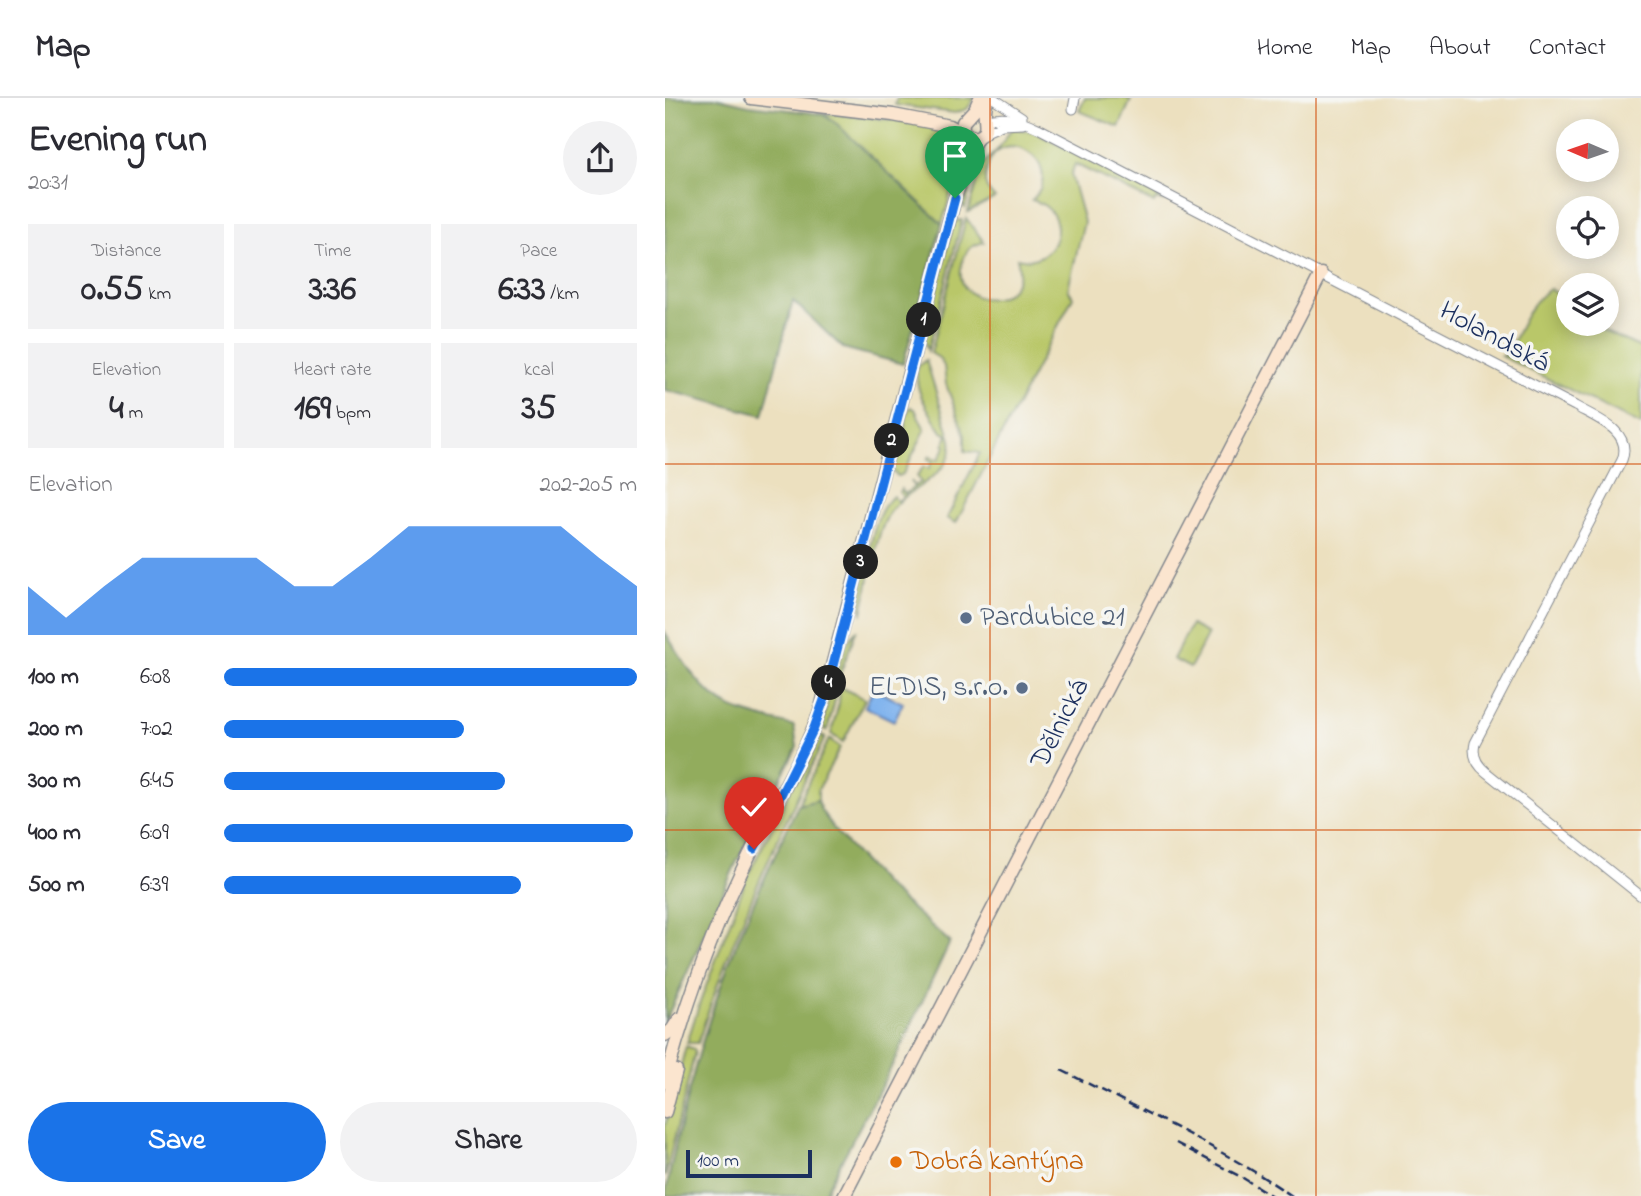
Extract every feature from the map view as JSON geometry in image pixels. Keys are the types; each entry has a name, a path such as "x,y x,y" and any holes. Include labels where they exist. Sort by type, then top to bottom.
{"main road":[{"path":"751,98 929,121 964,132 969,137 983,127"},
{"path":"955,198 962,155 962,126 980,98"},
{"path":"669,1083 672,1030 690,997 741,871 807,743 824,700 955,198 968,156 983,127 987,98"},
{"path":"893,115 979,114 983,127"},
{"path":"929,121 949,133 959,144 962,155"},
{"name":"Dělnická","path":"844,1196 1321,274"},
{"path":"670,1045 687,1030 736,892 778,800"},
{"path":"665,1112 677,1049 670,1045"}],"street":[{"name":"Holandská","path":"993,98 1038,128 1587,413 1616,431 1625,445 1622,460 1475,743 1474,756 1482,769 1641,896"},
{"path":"1073,109 1075,98"},
{"name":"Holandská","path":"983,127 1024,124 1038,128"}],"green space":[{"path":"665,98 718,98 749,105 822,114 837,124 942,224 903,364 843,348 793,301 763,415 665,390"},
{"path":"897,98 975,98 967,109 955,113 895,105"},
{"path":"1085,98 1131,100 1119,127 1079,111"},
{"path":"824,113 915,122 934,128 946,137 955,162 951,193 942,224"},
{"path":"1012,128 1035,132 1162,201 1156,199 1154,203 1075,164 1071,175 1084,222 1068,289 1073,297 956,523 947,518 980,453 965,451 965,436 946,384 944,366 939,358 931,353 966,218 984,242 969,249 962,264 962,280 968,291 978,297 991,299 1013,288 1018,275 1017,258 1031,259 1043,255 1056,237 1057,226 1053,215 1045,206 1032,200 1041,186 1042,172 1037,161 1028,152 1016,148 1004,148 994,155 987,169 985,182 995,198 968,212 981,166 999,148"},
{"path":"980,143 984,154 976,167 965,208 959,203 966,172"},
{"path":"962,220 928,351 924,339 954,221"},
{"path":"1550,289 1556,293 1556,336 1614,336 1641,348 1641,425 1501,356 1507,355 1519,328 1543,294"},
{"path":"926,360 951,440 951,452 940,471 901,500 887,517 877,543 862,613 861,595 866,565 881,511 893,496 897,501 903,497 899,492 901,489 905,494 914,487 911,481 915,486 921,482 917,476 924,466 929,469 933,461 928,459 930,456 938,460 946,446 944,445 948,435 942,432 928,409 918,384 918,366"},
{"path":"910,407 915,409 925,430 903,474 898,476 891,470 902,445"},
{"path":"1191,625 1208,634 1190,668 1173,659"},
{"path":"856,631 836,685 827,731 822,725 836,674 845,647"},
{"path":"665,632 693,674 719,701 738,710 794,726 797,747 737,861 665,1022"},
{"path":"840,687 865,699 843,742 831,734"},
{"path":"825,737 740,926 698,1043 687,1043 747,877 816,739"},
{"path":"829,739 840,747 818,790 818,800 798,805"},
{"path":"818,800 821,810 836,832 884,884 950,942 893,1064 823,1196 665,1196 697,1062 730,960 798,805"},
{"path":"686,1046 695,1052 665,1177 665,1126"}],"water":[{"path":"873,689 903,703 894,721 865,707"}],"railway":[{"path":"1061,1070 1208,1145 1292,1196"},
{"path":"1176,1143 1272,1196"}],"place":[{"name":"Pardubice 21","path":"966,618"},
{"name":"ELDIS, s.r.o.","path":"1022,688"},
{"name":"Dobrá kantýna","path":"896,1162"}],"route":[{"path":"754,849 814,728 824,700 955,198"}]}
